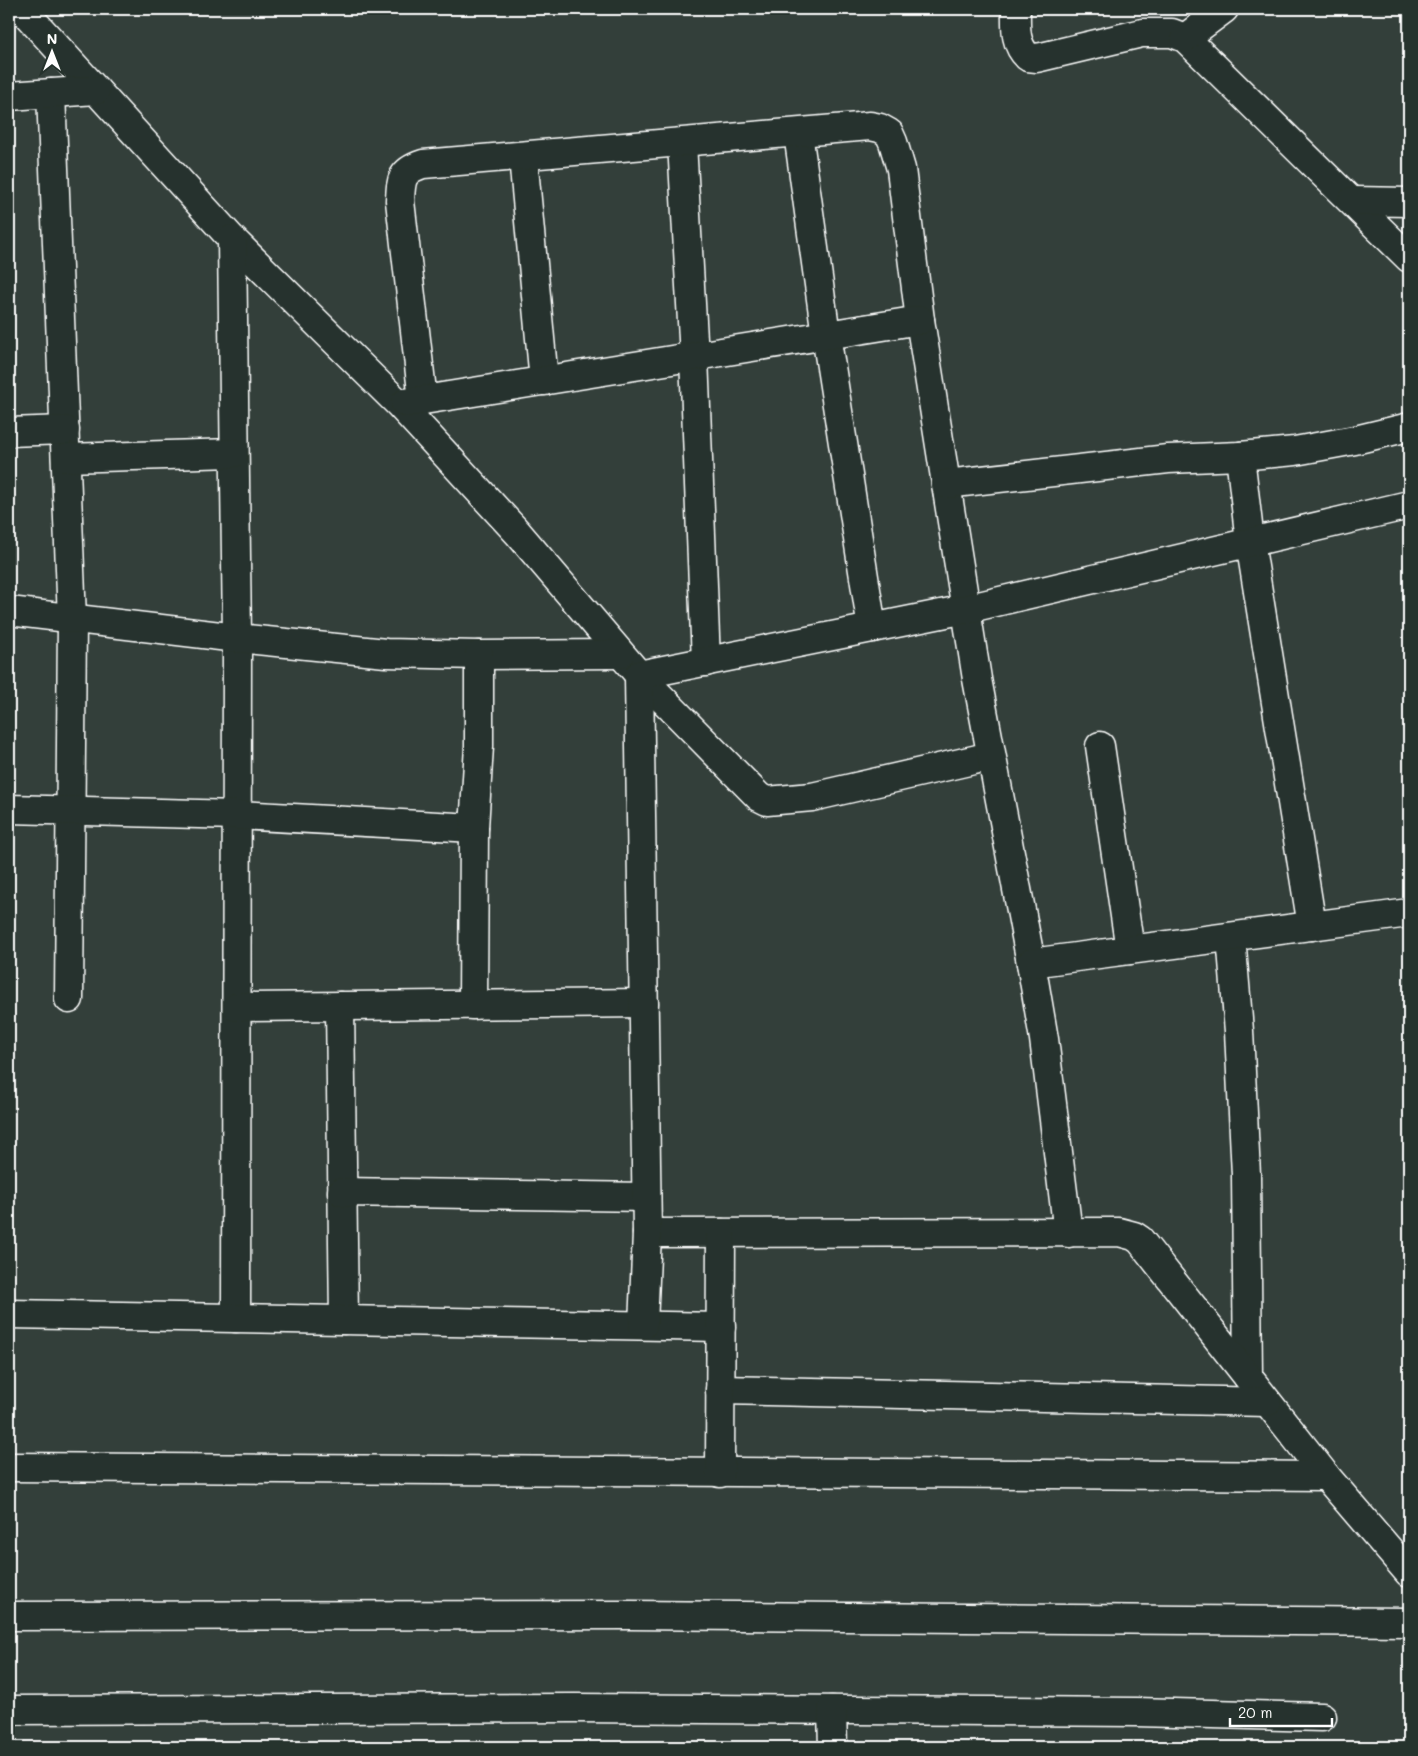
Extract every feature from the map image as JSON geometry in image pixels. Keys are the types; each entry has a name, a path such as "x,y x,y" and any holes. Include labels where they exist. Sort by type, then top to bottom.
{"street":[{"path":"22,9 232,239 411,402 620,654 759,798 767,801 812,798 991,756"},
{"path":"1016,9 1018,42 1022,52 1028,57 1036,58 1142,33 1172,33 1185,38 1409,258"},
{"path":"1185,38 1224,9"},
{"path":"9,96 96,90"},
{"path":"51,93 72,619 70,999"},
{"path":"411,402 400,201 400,188 404,176 410,168 423,164 524,157 870,126 880,128 889,133 901,169 920,320 976,679 1044,1039 1068,1233"},
{"path":"798,133 826,335 872,628"},
{"path":"682,143 694,357 706,662"},
{"path":"524,157 544,381"},
{"path":"1352,201 1409,202"},
{"path":"232,239 237,638 236,1318"},
{"path":"411,402 920,320"},
{"path":"946,484 1168,458 1240,456 1295,451 1355,440 1409,427"},
{"path":"9,432 64,430"},
{"path":"66,458 234,453"},
{"path":"1240,456 1250,542 1312,926"},
{"path":"639,675 966,609 1409,505"},
{"path":"9,611 237,638 386,653 479,655 620,654"},
{"path":"473,1005 474,828 479,746 479,655"},
{"path":"639,675 647,1233 642,1325"},
{"path":"1100,746 1130,950"},
{"path":"9,809 237,814 474,828"},
{"path":"1031,963 1409,913"},
{"path":"1231,937 1239,1031 1246,1175 1248,1377"},
{"path":"237,1007 644,1003"},
{"path":"340,1006 344,1320"},
{"path":"342,1192 646,1197"},
{"path":"647,1233 1119,1232 1134,1236 1140,1240 1326,1476 1409,1573"},
{"path":"720,1473 721,1233"},
{"path":"9,1314 721,1327"},
{"path":"720,1390 1267,1402"},
{"path":"9,1466 720,1473 1326,1476"},
{"path":"9,1616 630,1615 1409,1622"},
{"path":"9,1710 584,1708 1136,1712 1322,1717"},
{"path":"832,1710 833,1747"}]}
